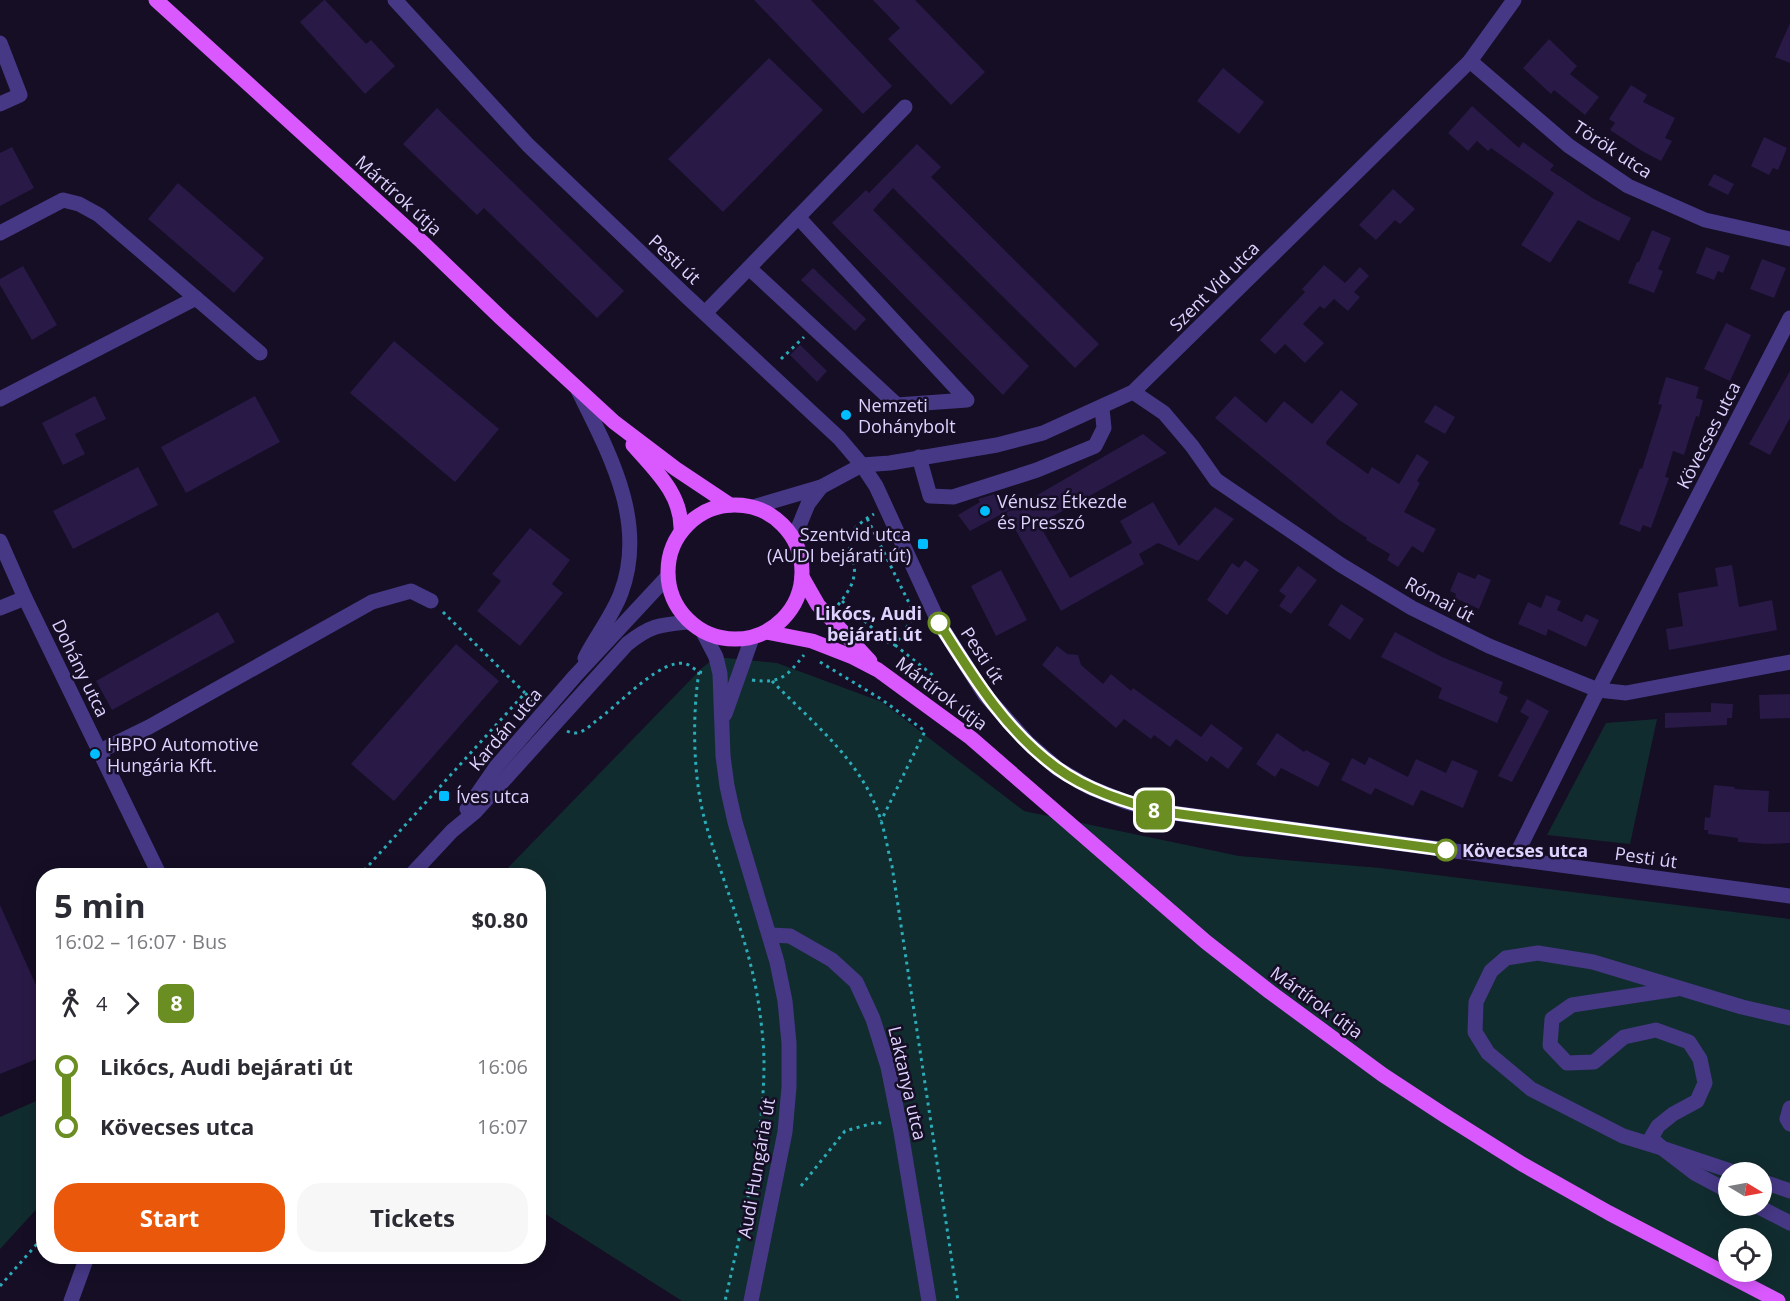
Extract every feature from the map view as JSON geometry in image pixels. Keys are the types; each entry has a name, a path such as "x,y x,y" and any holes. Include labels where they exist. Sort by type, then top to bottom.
{"main road":[{"name":"Mártírok útja","path":"156,0 422,242 614,422 676,469 730,505"},
{"name":"Mártírok útja","path":"614,422 667,485 677,503 682,522 681,532"},
{"name":"Mártírok útja","path":"730,505 753,507 769,514 794,538 799,551 802,577 800,591 795,604 778,625 759,635 742,640 722,639 703,632 689,622 678,609 671,593 668,576 670,553 681,532 708,510 730,505"},
{"name":"Mártírok útja","path":"802,577 818,605 878,670"},
{"name":"Mártírok útja","path":"759,635 853,657 878,670 971,738 1206,942 1383,1075 1522,1164 1609,1213 1778,1301"}],"street":[{"name":"Pesti út","path":"395,0 528,145 839,438 876,486 939,623 985,695 1028,744 1058,769 1089,787 1126,802 1158,811 1790,896"},
{"name":"Szent Vid utca","path":"862,465 890,463 997,445 1043,433 1133,393 1470,62 1514,0"},
{"path":"0,43 20,95 0,104"},
{"name":"Török utca","path":"1470,62 1569,146 1628,186 1705,220 1790,239"},
{"path":"705,313 905,107"},
{"path":"0,233 63,200 79,204 99,216 260,353"},
{"path":"748,268 897,405 967,400 798,217"},
{"path":"0,399 196,298"},
{"name":"Kövecses utca","path":"1514,859 1598,690 1790,318"},
{"path":"575,676 609,620 621,592 630,556 629,525 624,496 610,454 576,387"},
{"name":"Római út","path":"1133,393 1164,413 1192,446 1216,480 1341,565 1412,608 1489,646 1598,690 1626,693 1790,662"},
{"path":"919,457 930,496 953,497 1037,470 1095,446 1104,428 1102,408"},
{"path":"753,507 821,487 862,465"},
{"path":"794,538 808,504 821,487"},
{"name":"Dohány utca","path":"0,541 25,598 156,868"},
{"name":"Kardán utca","path":"549,718 575,676 668,576"},
{"path":"100,751 159,722 372,602 411,591 431,601"},
{"path":"0,608 25,598"},
{"name":"Kardán utca","path":"417,868 452,831 496,767 627,644 657,625 689,622"},
{"path":"703,632 716,657 720,674 723,756 735,822 771,935"},
{"path":"723,720 738,678 759,635"},
{"name":"Laktanya utca","path":"771,935 790,936 832,960 856,982 873,1019 888,1067 901,1132 929,1301"},
{"name":"Audi Hungária út","path":"752,1301 779,1167 789,1087 789,1043 785,1001 771,935"},
{"path":"1718,1167 1623,1136 1531,1089 1488,1053 1475,1032 1476,1002 1491,971 1506,958 1538,953 1593,962 1742,1007 1790,1018"},
{"path":"1680,988 1572,1005 1552,1019 1550,1045 1567,1063 1594,1062 1624,1037 1656,1030 1689,1042 1700,1059 1705,1083 1696,1101 1658,1126 1651,1138 1696,1174 1718,1186"},
{"path":"1790,1108 1787,1119 1790,1124"},
{"path":"1772,1185 1790,1191"},
{"path":"1772,1214 1790,1223"},
{"path":"71,1301 84,1264"}],"path":[{"path":"781,359 813,328"},
{"path":"829,618 851,586 854,576 849,550 849,540 853,530 860,522 886,507"},
{"path":"867,518 915,615 895,645"},
{"path":"841,600 889,643 895,645 935,677"},
{"path":"431,601 549,718 573,734 581,732 608,712 659,669 677,663 691,665 699,672 720,674"},
{"path":"738,678 772,681 791,671 809,647 925,731 881,821"},
{"path":"699,672 695,729 701,799 705,819 746,945 758,1000 764,1062 761,1110 751,1180 725,1301"},
{"path":"772,681 845,755 860,777 881,821 892,866 958,1301"},
{"path":"365,868 525,693"},
{"path":"801,1186 845,1131 877,1122 901,1132"},
{"path":"0,1286 36,1245"}],"green space":[{"path":"716,657 777,663 882,702 1024,811 1239,856 1380,868 1790,919 1790,1301 682,1301 546,1214 546,868 508,868 702,668"},
{"path":"1657,719 1630,844 1547,835 1606,723"},
{"path":"36,1101 36,1210 0,1249 0,1117"}],"building":[{"path":"324,0 366,44 371,40 395,66 365,94 300,22"},
{"path":"754,0 811,0 892,86 863,114"},
{"path":"873,0 915,0 985,72 951,105 888,39 900,28"},
{"path":"1790,23 1790,63 1775,57"},
{"path":"1549,39 1577,66 1570,74 1599,97 1585,115 1554,90 1551,94 1523,68"},
{"path":"769,58 823,110 723,212 668,159"},
{"path":"1223,68 1264,102 1239,134 1197,101"},
{"path":"1631,85 1647,95 1643,102 1675,118 1665,138 1672,141 1661,161 1610,130 1615,123 1609,119"},
{"path":"1472,106 1519,148 1523,142 1554,165 1550,170 1594,199 1631,218 1619,241 1578,220 1550,263 1521,245 1554,193 1491,148 1488,151 1477,141 1468,151 1448,133"},
{"path":"437,108 624,291 597,318 484,208 477,215 403,144"},
{"path":"1764,137 1787,148 1778,170 1773,168 1769,175 1751,166"},
{"path":"917,144 941,167 931,177 1099,344 1075,368 893,188 873,210 1029,366 1003,395 832,223 866,190 869,193"},
{"path":"12,147 34,188 0,206 0,153"},
{"path":"1714,174 1734,184 1728,195 1708,185"},
{"path":"178,183 264,258 234,293 148,219"},
{"path":"1393,189 1415,209 1400,224 1395,220 1376,240 1359,225"},
{"path":"1652,230 1671,238 1658,269 1663,271 1654,293 1628,283"},
{"path":"1706,247 1730,256 1723,273 1718,271 1714,280 1696,273"},
{"path":"1762,259 1786,268 1774,298 1750,289"},
{"path":"1324,265 1345,283 1360,267 1369,276 1354,292 1360,297 1348,311 1334,299 1324,309 1320,306 1303,324 1324,343 1305,363 1285,344 1275,354 1260,340 1305,292 1302,289"},
{"path":"23,266 57,325 32,340 0,285 0,279"},
{"path":"813,268 866,319 855,331 801,280"},
{"path":"1726,323 1751,335 1730,381 1704,369"},
{"path":"394,341 499,429 455,482 350,393"},
{"path":"800,345 827,371 817,382 790,355"},
{"path":"1790,371 1790,418 1770,455 1749,444"},
{"path":"1666,377 1699,387 1696,398 1703,400 1684,455 1673,451 1665,477 1669,478 1651,528 1643,525 1640,532 1619,524 1640,468 1642,469 1662,405 1658,404"},
{"path":"1341,390 1358,404 1326,444 1368,474 1372,467 1399,484 1417,454 1429,462 1417,481 1420,483 1404,512 1436,529 1423,553 1412,546 1398,567 1387,560 1390,554 1339,520 1215,418 1235,396 1266,423 1284,401 1312,424"},
{"path":"95,396 106,419 75,434 85,454 63,465 42,423"},
{"path":"255,396 280,442 186,493 161,447"},
{"path":"1435,405 1455,417 1445,434 1424,422"},
{"path":"1143,434 1167,453 1039,524 1070,578 1132,543 1120,521 1153,502 1179,546 1215,507 1234,519 1198,561 1158,543 1139,554 1144,564 1061,611 1006,513"},
{"path":"138,467 158,505 73,549 53,511"},
{"name":"Vénusz Étkezde és Presszó","path":"998,493 1013,508 970,531 958,515 980,502 978,499"},
{"path":"530,528 570,560 552,584 563,593 520,646 477,611 501,581 492,574"},
{"path":"1245,560 1259,570 1227,615 1207,600 1232,563 1239,568"},
{"path":"1732,565 1739,607 1772,600 1777,630 1669,650 1666,629 1683,626 1678,593 1718,586 1715,568"},
{"path":"1298,566 1317,580 1291,614 1279,606 1286,596 1279,591"},
{"path":"1001,570 1027,620 996,636 971,586"},
{"path":"1458,572 1475,579 1478,574 1491,580 1479,609 1455,598 1456,594 1450,591"},
{"path":"1546,595 1561,601 1557,610 1582,622 1586,614 1599,620 1586,647 1548,629 1546,636 1518,624 1528,602 1541,608"},
{"path":"1341,604 1364,619 1350,640 1328,625"},
{"path":"218,612 235,642 112,710 96,681"},
{"path":"1395,632 1442,657 1503,682 1499,693 1508,697 1497,723 1438,698 1442,688 1381,657"},
{"path":"456,644 499,681 394,801 351,764"},
{"path":"1057,646 1067,654 1078,655 1081,665 1103,684 1111,674 1131,691 1133,688 1201,737 1211,724 1243,748 1228,769 1211,756 1207,762 1176,739 1170,747 1154,735 1151,739 1124,719 1116,728 1042,665"},
{"path":"1790,694 1790,718 1760,719 1759,695"},
{"path":"1527,699 1549,711 1512,782 1498,776 1529,717 1520,712"},
{"path":"1711,703 1733,704 1732,718 1727,718 1727,725 1665,728 1665,713 1711,712"},
{"path":"1277,733 1304,752 1306,750 1330,763 1318,787 1281,768 1275,777 1256,764"},
{"path":"1369,757 1408,777 1416,759 1446,773 1452,760 1478,771 1463,808 1421,790 1413,806 1375,788 1371,795 1341,780 1352,758 1365,765"},
{"path":"1714,785 1735,787 1734,789 1769,791 1768,812 1790,812 1790,843 1738,842 1738,838 1708,834 1708,830 1704,830 1705,817 1710,818"},
{"path":"0,905 36,985 36,1059 0,1074"}],"bus line":[{"name":"8","path":"939,623 985,695 1028,744 1058,769 1089,787 1126,802 1158,811 1446,850"}],"place":[{"name":"Nemzeti Dohánybolt","path":"846,415"},
{"name":"Vénusz Étkezde és Presszó","path":"985,511"},
{"name":"Szentvid utca (AUDI bejárati út)","path":"923,544"},
{"name":"Likócs, Audi bejárati út","path":"939,623"},
{"name":"HBPO Automotive Hungária Kft.","path":"95,754"},
{"name":"Íves utca","path":"444,796"},
{"name":"Kövecses utca","path":"1446,850"}]}
